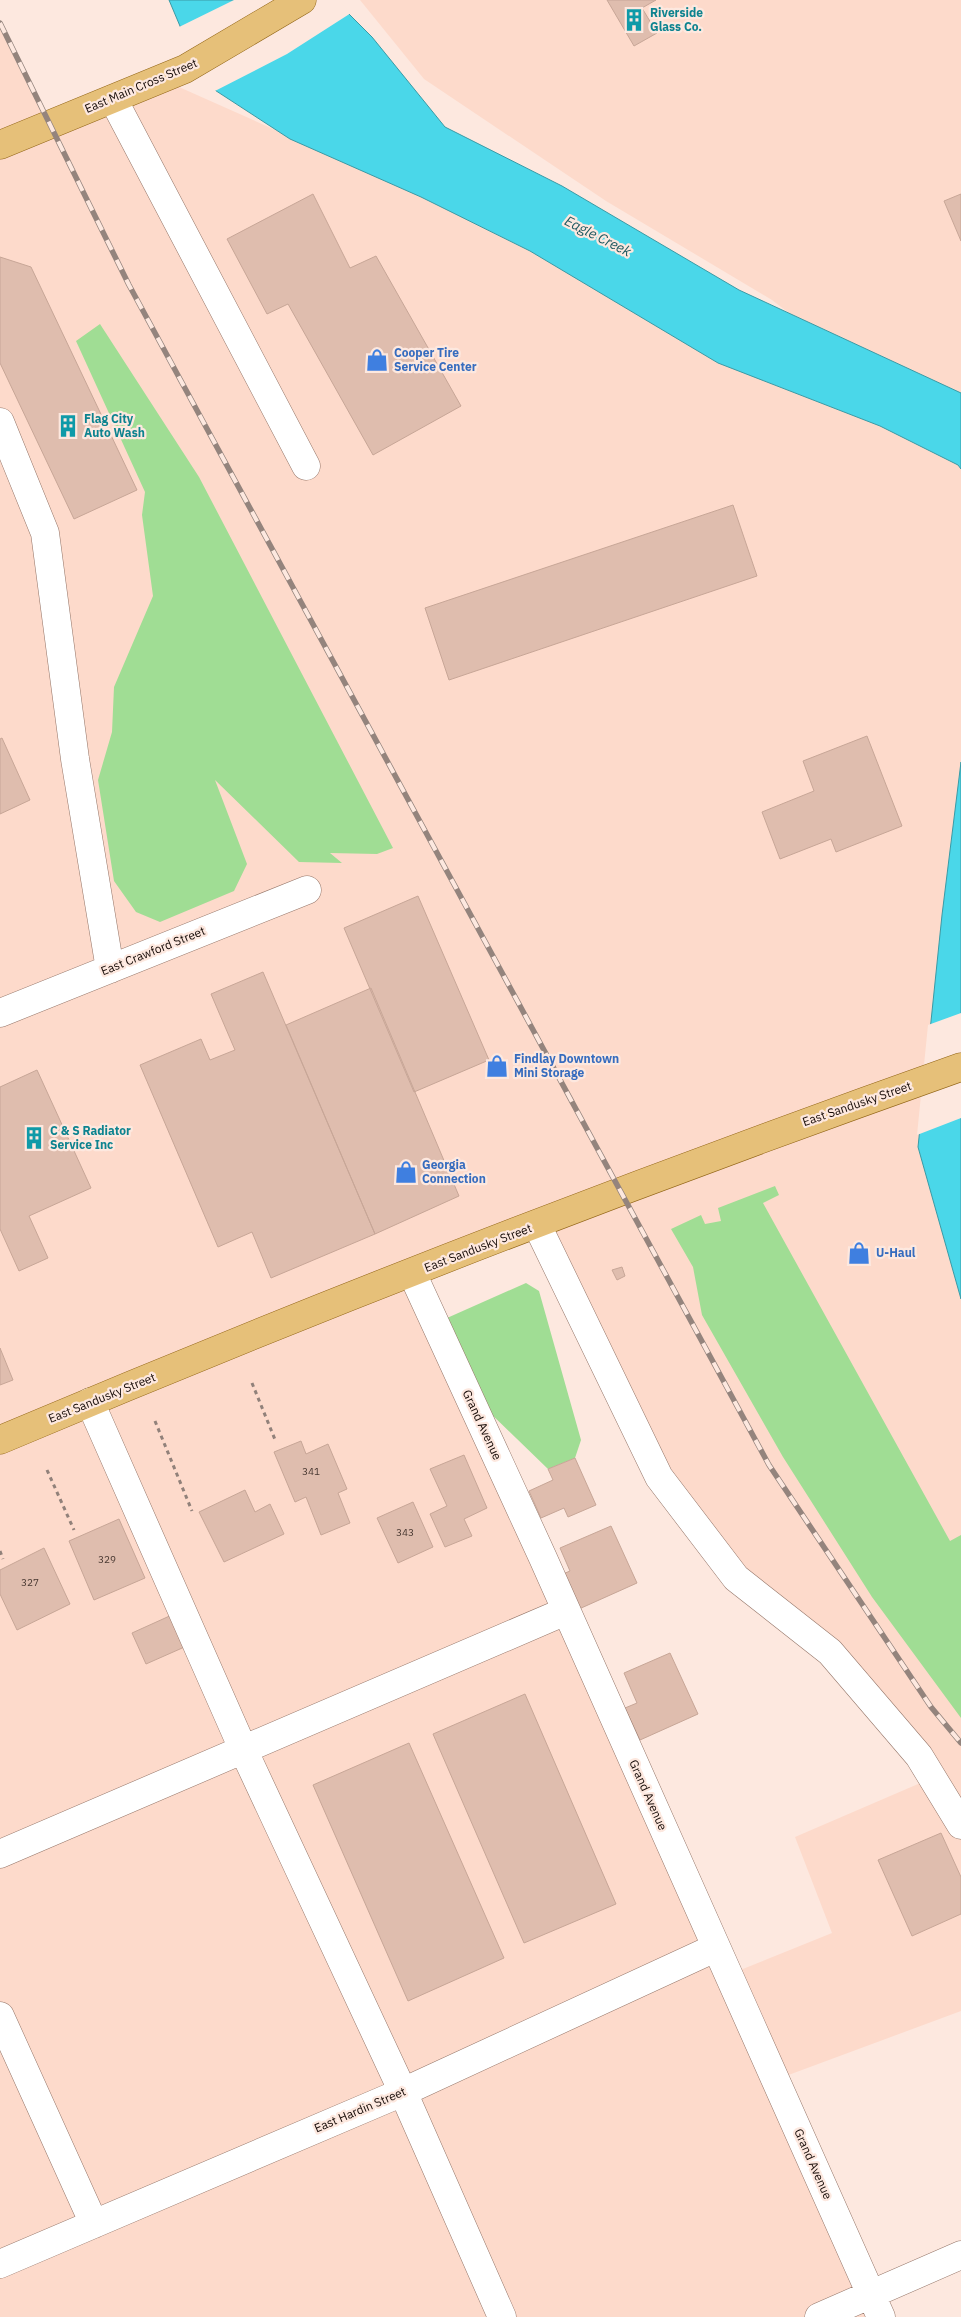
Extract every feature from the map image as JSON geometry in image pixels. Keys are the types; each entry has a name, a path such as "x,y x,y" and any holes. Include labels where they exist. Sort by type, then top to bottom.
{"main road":[{"name":"East Main Cross Street","path":"0,145 185,69 302,0"},
{"name":"East Sandusky Street","path":"0,1440 412,1273 775,1133 961,1067"}],"street":[{"path":"113,99 306,466"},
{"path":"0,422 45,533 75,759 110,969"},
{"name":"East Crawford Street","path":"0,1013 307,890"},
{"path":"537,1225 659,1477 736,1578 830,1652 919,1756 961,1825"},
{"name":"Grand Avenue","path":"412,1273 566,1611 876,2306"},
{"path":"90,1402 244,1749 403,2092 502,2317"},
{"path":"0,1854 566,1611"},
{"name":"East Hardin Street","path":"0,2264 403,2092 716,1948"},
{"path":"0,2016 94,2224"},
{"path":"819,2317 876,2306 961,2255"}],"path":[{"path":"252,1383 276,1442"},
{"path":"155,1421 192,1511"},
{"path":"47,1470 74,1530"},
{"path":"0,1551 3,1559"}],"shaded area":[{"path":"360,0 961,0 961,2011 775,2080 728,1975 832,1933 795,1837 932,1778 919,1755 736,1578 659,1477 537,1225 412,1274 879,2317 0,2317 0,23 49,125 161,79 929,421 772,300 606,201 424,79"}],"green space":[{"path":"100,324 199,477 393,848 377,854 330,853 342,863 299,862 215,780 247,864 234,891 160,922 136,912 114,881 98,780 112,732 114,687 153,596 142,515 145,492 76,341"},
{"path":"775,1186 779,1195 763,1203 950,1541 961,1535 961,1718 872,1597 783,1457 702,1315 693,1267 671,1229 701,1215 705,1224 721,1221 718,1208"},
{"path":"526,1283 539,1291 581,1440 575,1458 548,1469 487,1410 447,1318"}],"water":[{"name":"Eagle Creek","path":"169,0 335,0 372,37 445,127 562,186 739,290 961,393 961,469 958,465 880,426 718,363 530,251 421,197 290,139 204,83"},
{"path":"961,762 961,1299 918,1147 942,915"}],"pier":[{"path":"234,0 338,0 351,13 287,54 213,92 202,84 177,28"},
{"path":"961,1013 961,1118 917,1135 928,1025"}],"building":[{"name":"Riverside Glass Co.","path":"607,0 656,0 642,8 657,33 634,46"},
{"name":"Cooper Tire Service Center","path":"313,194 350,268 376,256 461,406 373,455 288,304 267,314 227,239"},
{"path":"961,194 961,241 944,201"},
{"name":"Flag City Auto Wash","path":"0,257 31,267 137,490 74,519 0,363"},
{"path":"733,505 757,576 449,680 425,608"},
{"path":"867,736 902,826 836,852 831,839 780,859 762,812 814,791 803,761"},
{"path":"2,738 30,800 0,814 0,739"},
{"path":"418,896 489,1060 414,1092 344,928"},
{"path":"263,972 375,1234 271,1278 252,1232 218,1247 140,1065 201,1039 210,1060 235,1050 211,994"},
{"path":"371,988 459,1196 375,1234 286,1025"},
{"name":"C & S Radiator Service Inc","path":"37,1070 91,1188 29,1216 48,1258 19,1271 0,1229 0,1087"},
{"path":"622,1267 625,1276 617,1280 612,1270"},
{"path":"0,1348 13,1380 0,1385"},
{"path":"301,1441 306,1454 328,1444 347,1489 338,1493 350,1523 321,1535 306,1497 295,1502 274,1452"},
{"path":"464,1455 487,1508 464,1519 472,1536 445,1547 430,1514 447,1506 430,1469"},
{"path":"575,1458 596,1505 568,1517 564,1508 541,1518 529,1491 553,1480 548,1469"},
{"path":"245,1490 255,1512 270,1504 284,1534 224,1562 199,1512"},
{"path":"413,1502 433,1547 398,1563 377,1518"},
{"path":"119,1519 145,1578 94,1600 69,1541"},
{"path":"611,1526 637,1583 579,1609 563,1574 570,1571 560,1548"},
{"path":"44,1548 70,1604 17,1630 0,1594 0,1570"},
{"path":"174,1614 189,1645 146,1664 132,1633"},
{"path":"670,1653 698,1714 640,1740 625,1708 637,1703 624,1673"},
{"path":"525,1694 616,1904 524,1943 433,1734"},
{"path":"409,1743 504,1958 408,2001 313,1785"},
{"path":"941,1833 961,1877 961,1914 912,1936 878,1860"}],"railway":[{"path":"0,23 129,285 769,1465 931,1707 961,1743"}],"place":[{"name":"Riverside Glass Co.","path":"634,20"},
{"name":"Cooper Tire Service Center","path":"377,360"},
{"name":"Flag City Auto Wash","path":"68,426"},
{"name":"Findlay Downtown Mini Storage","path":"497,1066"},
{"name":"C & S Radiator Service Inc","path":"34,1138"},
{"name":"Georgia Connection","path":"406,1172"},
{"name":"U-Haul","path":"859,1253"}]}
